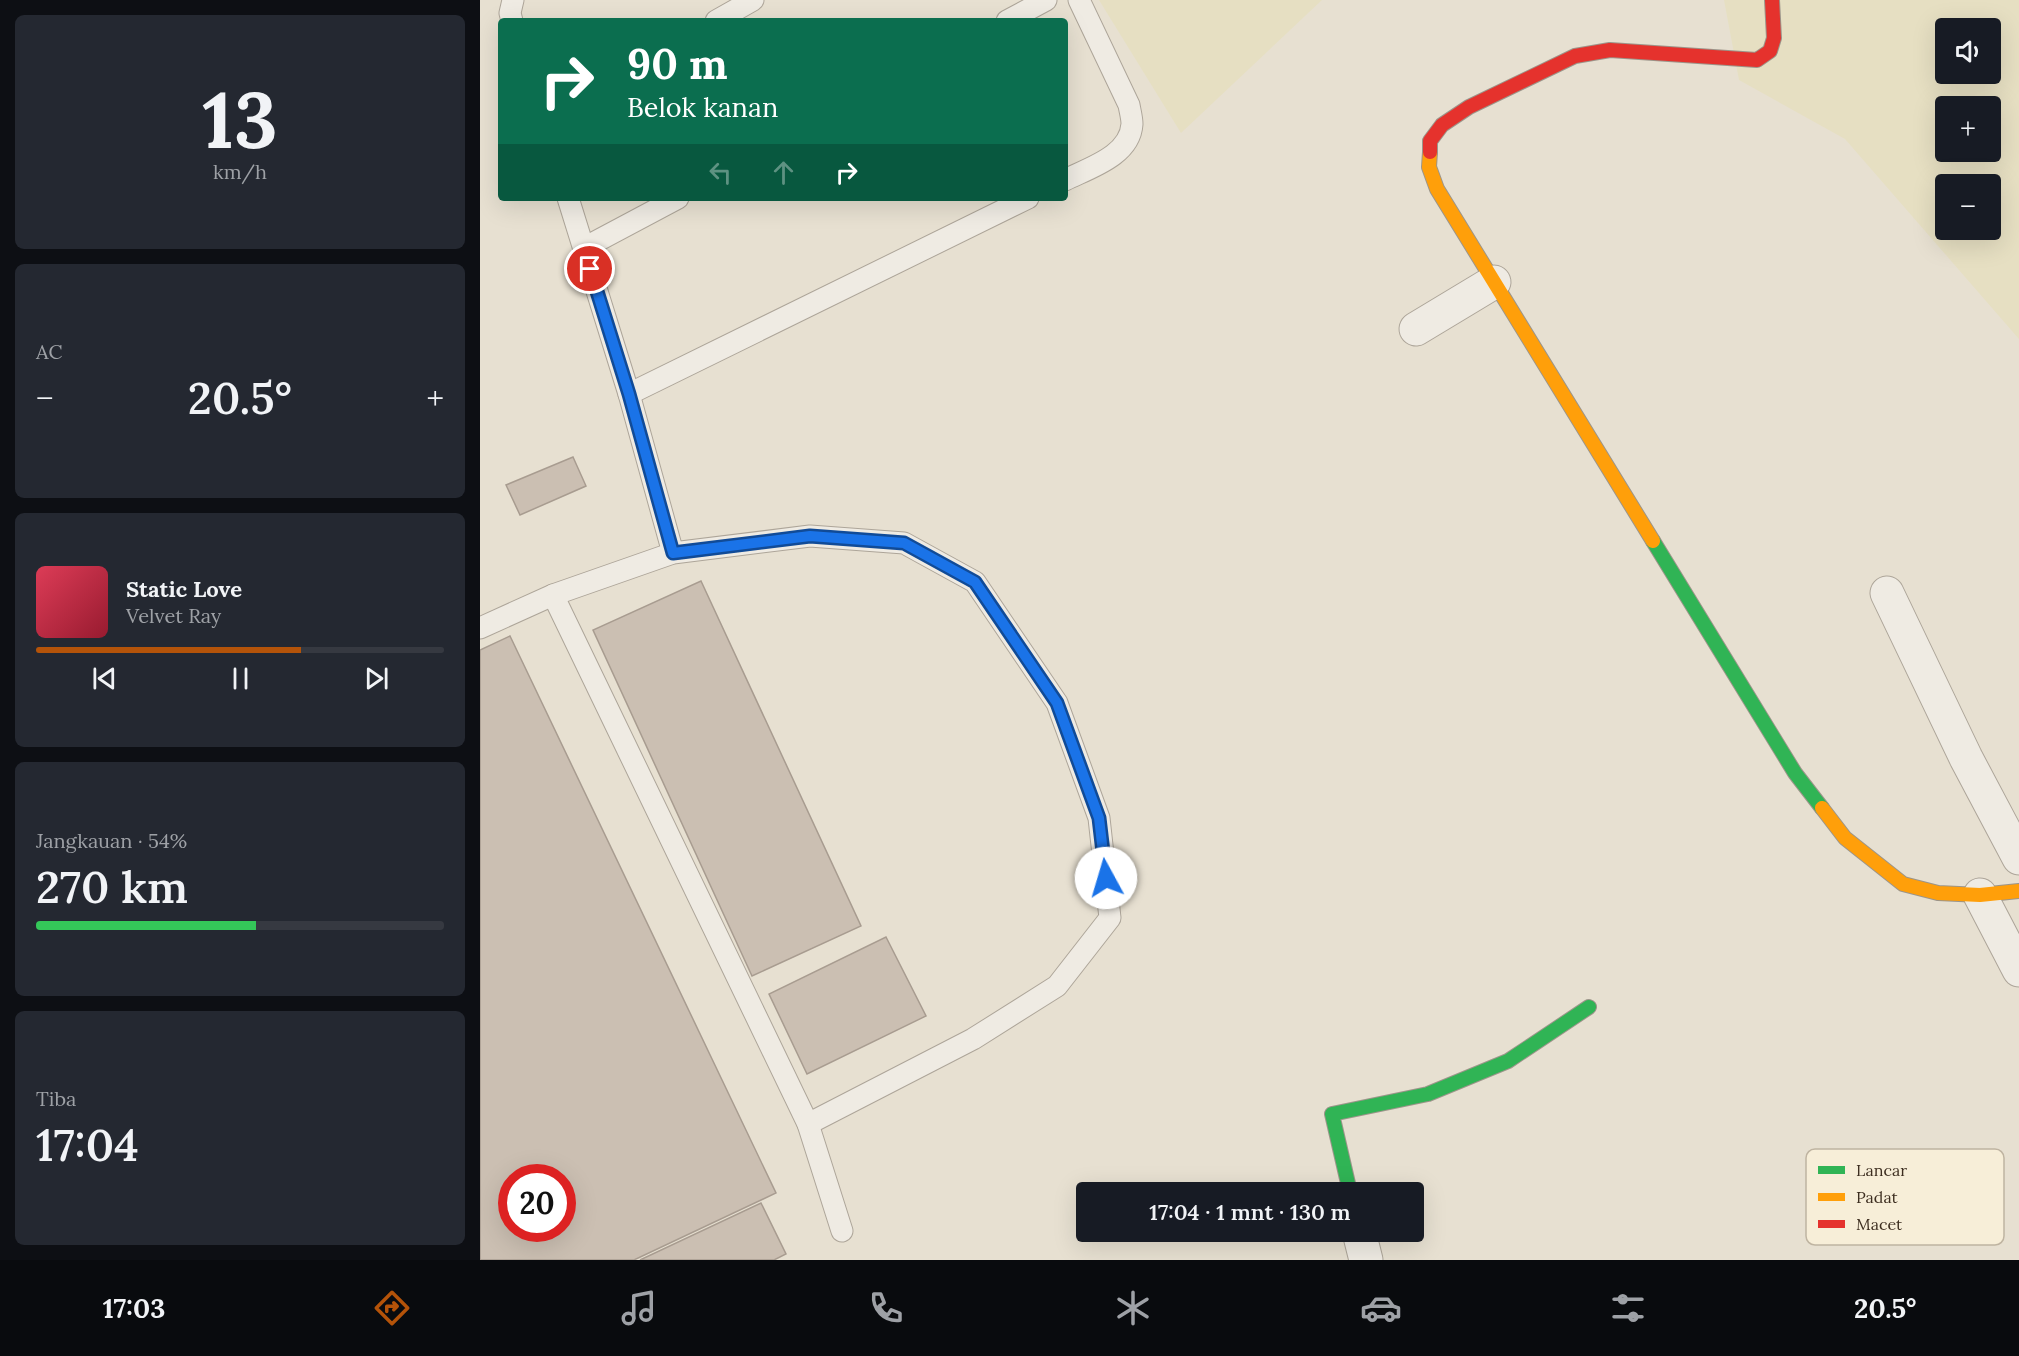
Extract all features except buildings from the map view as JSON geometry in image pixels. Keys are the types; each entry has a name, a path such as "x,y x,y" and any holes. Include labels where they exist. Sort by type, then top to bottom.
{"street":[{"path":"1772,0 1774,38 1770,51 1757,60 1610,50 1575,56 1469,107 1442,126 1430,141 1430,166 1437,189 1795,773 1845,838 1903,884 1938,893 1980,895 2019,891"},
{"path":"1416,329 1494,282"},
{"path":"1887,593 1966,758 2019,858"},
{"path":"1980,895 2019,970"},
{"path":"1348,1182 1332,1114 1428,1094 1508,1061 1589,1007"},
{"path":"1362,1242 1366,1260"}],"lane":[{"path":"511,18 513,0"},
{"path":"721,18 753,0"},
{"path":"1013,18 1046,0"},
{"path":"1068,179 1114,156 1128,139 1132,124 1129,105 1079,0"},
{"path":"569,201 629,394 673,553"},
{"path":"584,248 672,201"},
{"path":"629,394 1022,201"},
{"path":"480,628 553,594 673,553 810,536 904,543 975,582 1057,703 1099,818 1110,918 1057,986 973,1039 808,1124"},
{"path":"553,594 808,1124 842,1231"}],"shaded area":[{"path":"1099,0 1322,0 1181,133"},
{"path":"1724,0 2019,0 2019,339 1845,139 1739,80"}],"traffic: fast":[{"path":"1653,541 1795,773 1822,808"},
{"path":"1348,1182 1332,1114 1428,1094 1508,1061 1589,1007"}],"traffic: slow":[{"path":"1430,152 1429,167 1437,189 1653,541"},
{"path":"1822,808 1845,838 1903,884 1938,893 1980,895 2019,891"}],"traffic: jam":[{"path":"1430,152 1430,141 1442,125 1469,107 1575,56 1610,50 1757,60 1770,51 1774,38 1772,0"}],"route":[{"path":"590,269 629,394 673,553 810,536 904,543 975,582 1057,703 1099,818 1106,878"}]}
